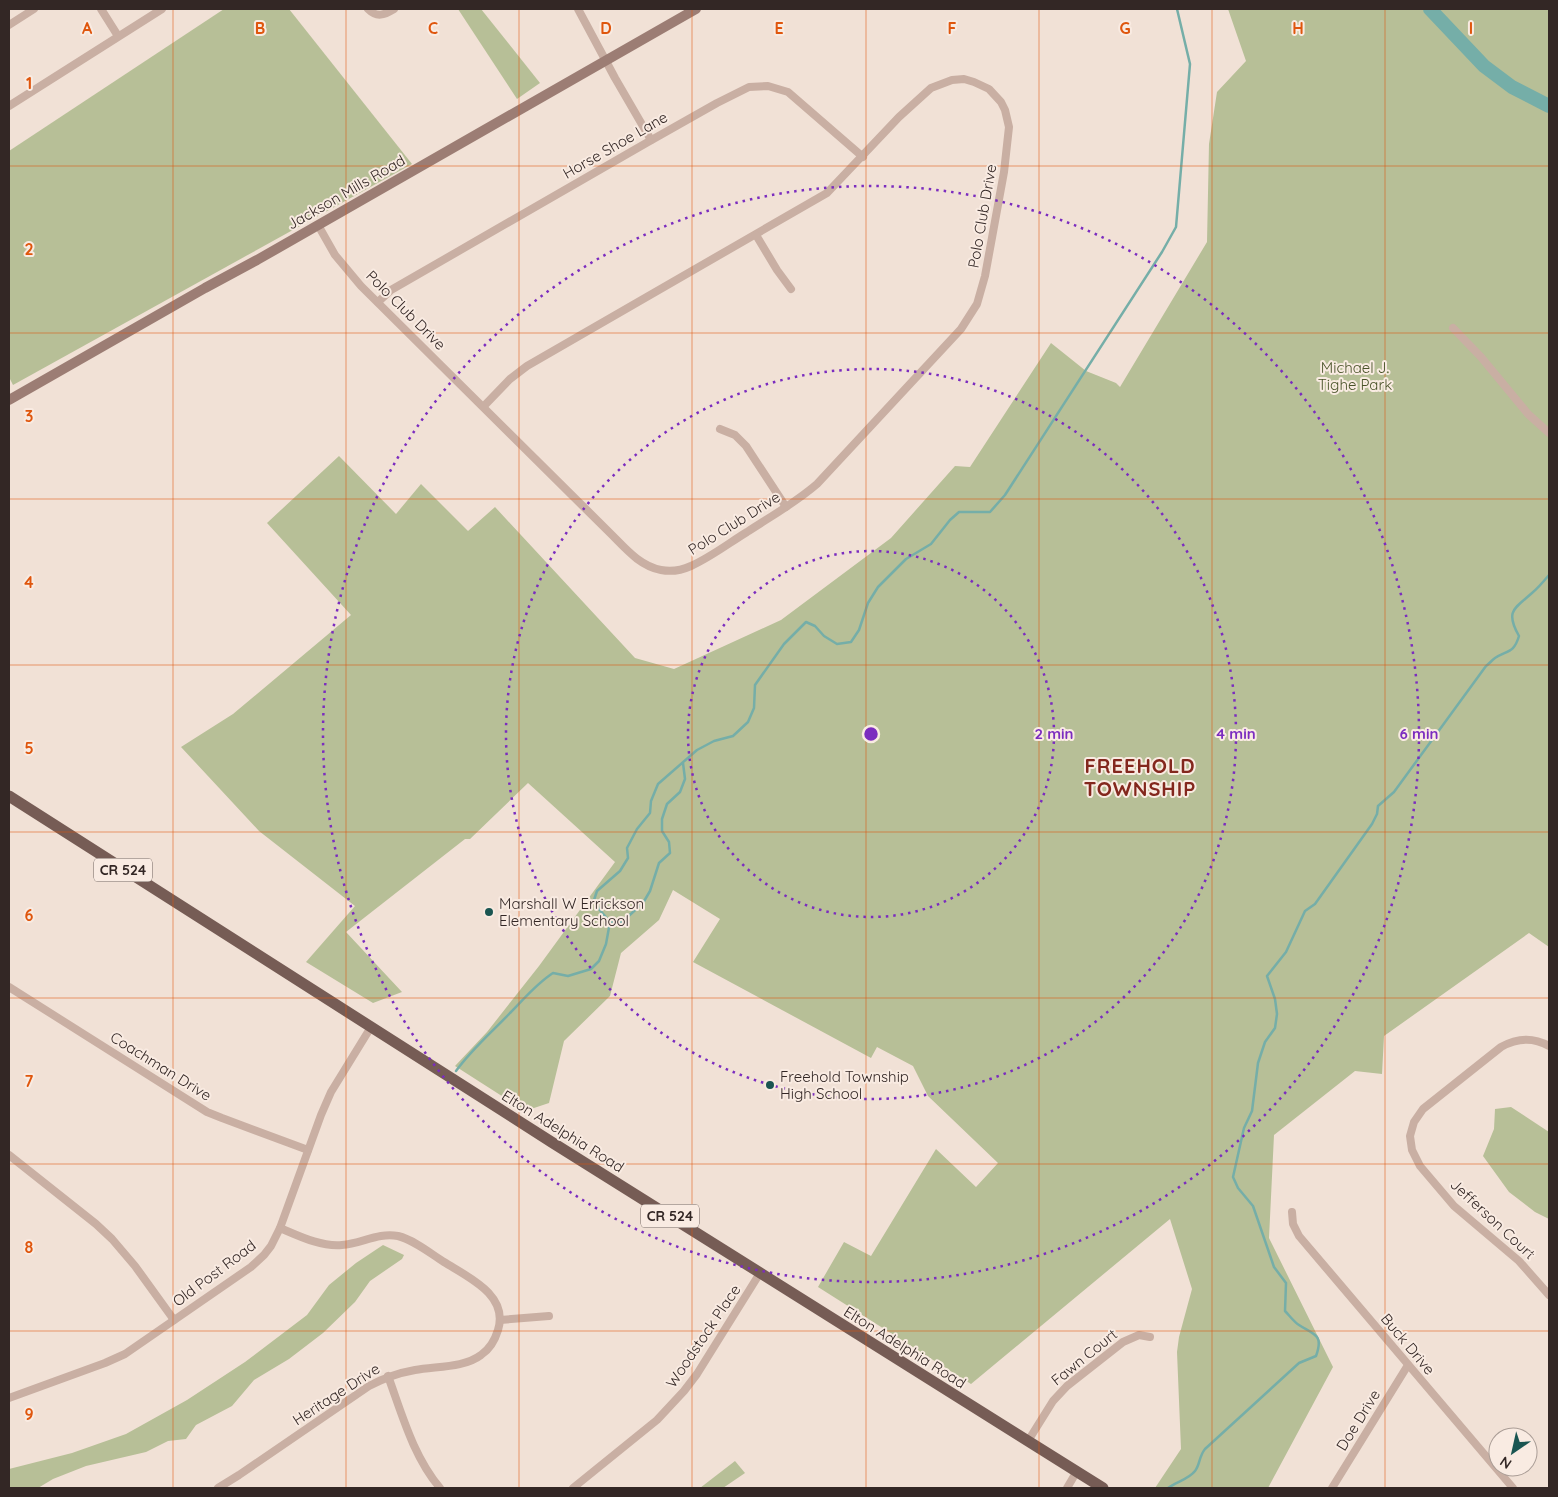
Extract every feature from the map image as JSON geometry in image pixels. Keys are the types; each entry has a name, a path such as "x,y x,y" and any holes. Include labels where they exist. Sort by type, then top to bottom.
{"main road":[{"name":"Jackson Mills Road","path":"9,400 696,9"},
{"name":"Elton Adelphia Road","path":"9,796 935,1384 1103,1488"}],"street":[{"path":"9,25 34,9"},
{"path":"101,9 118,36"},
{"path":"9,106 162,9"},
{"path":"368,9 377,15 394,9"},
{"path":"578,9 651,140"},
{"name":"Polo Club Drive","path":"318,225 343,266 612,535 638,559 651,567 673,570 690,566 725,546 804,495 952,339 969,318 982,290 986,276 1004,172 1009,135 1008,118 1001,102 989,89 969,80 952,80 935,85 827,193 527,366 510,379 484,406"},
{"name":"Horse Shoe Lane","path":"378,302 391,290 651,140 744,89 768,86 782,89 794,96 863,156"},
{"path":"756,235 791,289"},
{"path":"1453,328 1481,357 1523,409 1549,433"},
{"path":"720,429 735,435 746,446 786,507"},
{"name":"Coachman Drive","path":"9,987 207,1112 308,1150"},
{"name":"Old Post Road","path":"9,1398 115,1360 258,1262 271,1246 280,1228 331,1092 371,1027"},
{"name":"Jefferson Court","path":"1549,1046 1540,1041 1526,1039 1511,1042 1501,1047 1423,1109 1414,1122 1410,1142 1415,1158 1442,1193 1465,1217 1519,1261 1549,1295"},
{"path":"9,1156 96,1224 112,1239 135,1266 174,1320"},
{"name":"Buck Drive","path":"1292,1212 1293,1224 1299,1236 1513,1488"},
{"path":"280,1228 332,1246 348,1245 383,1236 395,1236 409,1240 484,1287 494,1299 499,1311 500,1320 549,1316"},
{"name":"Woodstock Place","path":"573,1488 650,1426 684,1391 760,1273"},
{"name":"Heritage Drive","path":"218,1488 239,1476 369,1386 388,1376 472,1361 491,1345 500,1320"},
{"name":"Fawn Court","path":"1028,1441 1053,1401 1067,1386 1123,1342 1139,1335 1150,1336"},
{"name":"Doe Drive","path":"1332,1488 1408,1365"},
{"path":"388,1376 418,1456 427,1472 440,1488"},
{"path":"1067,1488 1077,1471"}],"green space":[{"path":"224,9 289,9 412,164 13,385 9,377 9,151"},
{"path":"458,9 481,9 540,83 517,99"},
{"name":"Michael J. Tighe Park","path":"1228,9 1549,9 1549,947 1529,933 1384,1036 1382,1074 1355,1071 1274,1135 1269,1238 1333,1367 1268,1488 1155,1488 1181,1449 1177,1352 1179,1337 1192,1289 1170,1219 971,1384 818,1287 844,1242 871,1256 936,1149 976,1187 998,1163 928,1096 913,1066 877,1047 871,1058 693,962 720,919 673,890 659,920 621,953 610,996 564,1041 549,1103 525,1111 455,1066 487,1032 539,966 615,862 528,783 470,839 465,839 346,932 402,992 373,1003 306,962 355,906 259,831 181,747 233,714 351,615 267,523 339,456 396,514 421,484 468,531 495,507 635,658 674,669 781,620 891,538 955,466 970,467 1051,343 1086,371 1116,383 1120,387 1207,242 1209,144 1217,92 1246,61"},
{"path":"1511,1107 1549,1132 1549,1219 1535,1212 1509,1192 1483,1156 1494,1129 1495,1109"},
{"path":"383,1245 404,1255 402,1259 370,1281 355,1302 323,1333 289,1359 254,1380 232,1406 196,1425 186,1439 168,1441 146,1452 86,1466 53,1479 38,1488 9,1488 9,1469 72,1453 126,1434 187,1400 245,1362 307,1315 329,1285 356,1263"},
{"path":"735,1461 745,1473 723,1488 700,1488"}],"waterway":[{"path":"683,763 685,779 680,792 667,804 662,819 662,831 669,842 670,853 659,863 650,891 643,903 622,922 610,922 594,900 597,891 620,871 628,858 627,848 637,829 650,813 651,801 658,784 697,750 714,741 733,736 748,722 754,708 755,685 784,644 806,622 815,626 824,636 837,644 851,642 859,630 868,603 878,587 906,559 931,544 950,520 959,512 990,512 1005,495 1162,252 1176,227 1190,64 1177,9"},
{"path":"1430,9 1484,66 1512,87 1549,106"},
{"path":"1168,1488 1192,1474 1197,1469 1205,1449 1299,1363 1316,1356 1318,1349 1319,1343 1316,1336 1297,1324 1285,1311 1286,1283 1274,1267 1253,1206 1238,1188 1233,1177 1244,1128 1252,1111 1258,1063 1265,1042 1275,1028 1277,1014 1275,999 1267,976 1286,952 1305,911 1315,904 1372,824 1377,814 1378,806 1394,792 1486,666 1495,658 1513,648 1519,636 1513,621 1514,611 1549,575"},
{"path":"456,1071 482,1041 547,977 553,973 568,976 591,969 599,961 606,944 610,922"}],"place":[{"name":"Marshall W Errickson Elementary School","path":"489,912"},
{"name":"Freehold Township High School","path":"770,1085"}],"district":[{"name":"FREEHOLD TOWNSHIP","path":"1140,776"}]}
